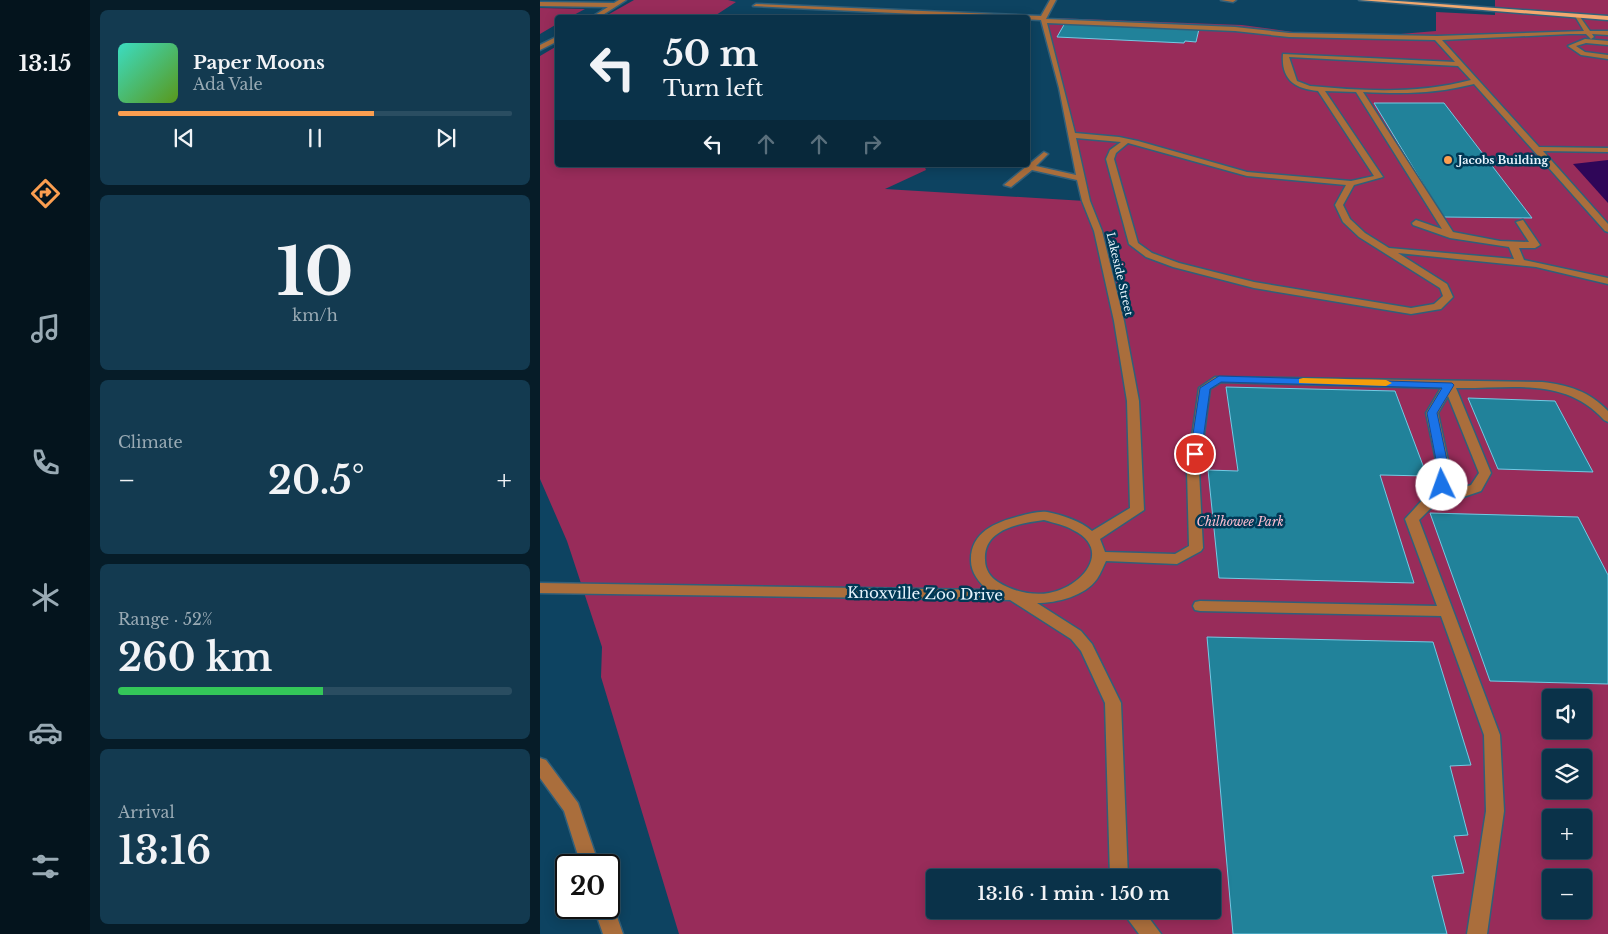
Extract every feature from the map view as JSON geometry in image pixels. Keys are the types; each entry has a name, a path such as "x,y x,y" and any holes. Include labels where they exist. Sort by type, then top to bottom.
{"main road":[{"path":"1362,0 1418,2 1608,18"},
{"path":"1429,0 1608,12"}],"street":[{"path":"597,4 607,0"},
{"path":"598,15 623,0"},
{"path":"764,0 756,6 856,7 981,15"},
{"path":"1043,19 1053,0"},
{"path":"1224,0 1233,0"},
{"path":"540,4 615,5"},
{"path":"847,15 856,7"},
{"path":"1578,16 1593,41"},
{"path":"1030,18 1234,29 1289,35 1437,38 1529,33 1608,33"},
{"name":"Lakeside Street","path":"1043,19 1062,88 1080,178 1086,201 1098,231 1119,321 1133,401 1137,510 1093,537"},
{"path":"1279,40 1289,35"},
{"path":"1437,38 1608,229"},
{"path":"540,48 555,40"},
{"path":"1608,43 1578,42 1571,46 1583,54 1608,57"},
{"path":"1461,64 1284,53 1292,80 1300,88 1418,92 1446,89 1476,81"},
{"path":"1071,135 1126,140 1247,174 1351,184 1379,177 1320,89"},
{"path":"1358,90 1450,235"},
{"path":"1126,140 1113,152 1110,159 1134,244 1149,255 1176,265 1254,285 1411,311 1438,307 1448,298 1444,286 1362,235 1346,220 1339,205 1351,184"},
{"path":"1537,150 1608,150"},
{"path":"1008,185 1044,154"},
{"path":"1049,170 1078,165"},
{"path":"1030,167 1080,178"},
{"path":"1416,223 1450,235 1513,245 1535,245 1520,222"},
{"path":"1513,245 1520,263"},
{"path":"1386,249 1520,263 1587,275 1608,281"},
{"path":"1100,556 1177,559 1196,548 1193,471 1205,388 1219,379 1549,386 1569,390 1596,404 1608,418"},
{"path":"1426,505 1476,488 1485,473 1449,385"},
{"path":"1449,385 1432,413 1442,465 1442,485 1412,519 1492,735 1495,811 1477,934"},
{"path":"1045,516 1064,520 1081,527 1093,537 1100,549 1100,556 1100,562 1094,575 1082,586 1066,594 1046,599 1025,598 1013,595 991,585 980,572 977,558 980,544 990,532 1006,523 1025,517 1045,516"},
{"name":"Knoxville Zoo Drive","path":"540,588 1013,595 1076,636 1087,648 1112,703 1120,869"},
{"path":"1200,606 1446,611"},
{"path":"540,765 572,808 587,854"},
{"path":"608,919 613,934"},
{"path":"1138,919 1151,934"}],"green space":[{"path":"634,0 728,0 736,2 716,15 608,15"},
{"name":"Chilhowee Park","path":"1495,0 1608,0 1608,934 679,934 601,677 602,647 567,541 540,479 540,56 555,47 555,167 925,167 926,170 885,189 1085,201 1044,21 1053,18 1242,25 1293,32 1388,35 1436,31 1436,12 1495,15"},
{"path":"540,8 585,9 574,15 555,15 555,25 540,34"}],"shaded area":[{"path":"1608,160 1608,203 1573,164"}],"building":[{"path":"1065,23 1199,29 1196,42 1185,41 1184,43 1057,37"},
{"name":"Jacobs Building","path":"1374,103 1444,103 1532,218 1443,217"},
{"path":"1226,387 1395,391 1427,476 1380,475 1414,583 1219,578 1208,470 1238,471"},
{"path":"1468,398 1555,401 1593,472 1498,469"},
{"path":"1430,513 1578,517 1608,575 1608,684 1490,681"},
{"path":"1207,637 1433,642 1471,765 1450,766 1468,835 1454,836 1464,873 1432,876 1447,934 1233,934"}],"slow traffic":[{"path":"1303,381 1386,383"}],"place":[{"name":"Jacobs Building","path":"1448,160"}],"route":[{"path":"1195,454 1205,388 1219,379 1449,385 1432,413 1442,465 1442,485"}]}
